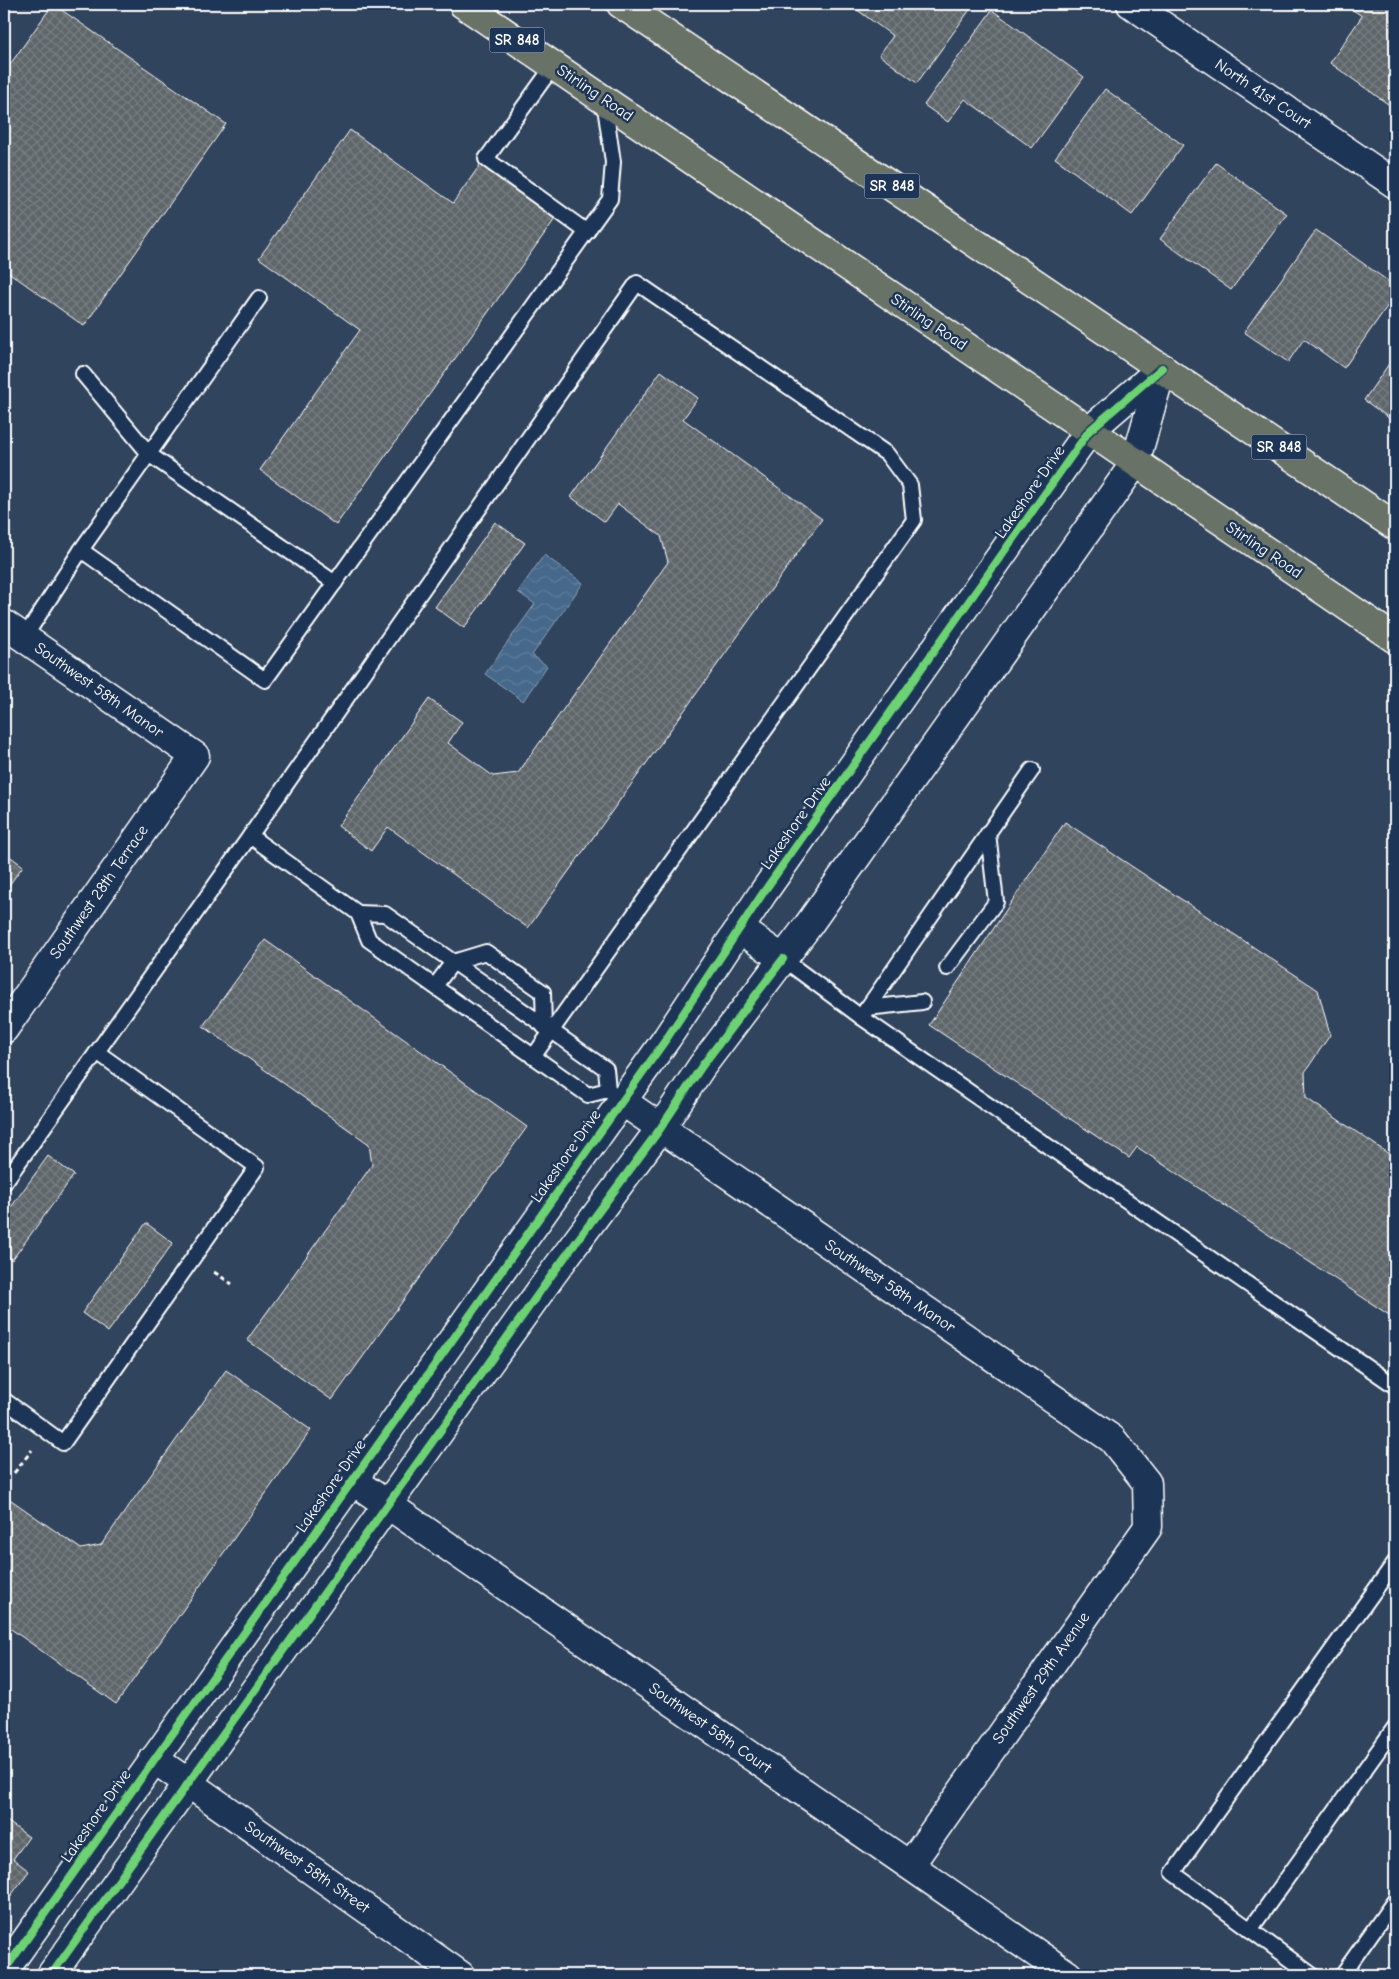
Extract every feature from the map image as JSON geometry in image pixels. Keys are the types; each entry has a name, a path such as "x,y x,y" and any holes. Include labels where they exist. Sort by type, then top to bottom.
{"main road":[{"name":"SR 848","path":"621,4 1395,526"},
{"name":"Stirling Road","path":"478,8 604,100 1395,639"}],"street":[{"name":"North 41st Court","path":"1131,4 1395,184"},
{"name":"Lakeshore Drive","path":"4,1971 352,1480 615,1096 667,1038 763,893 1089,431 1162,368"},
{"path":"51,1975 387,1505 660,1129 702,1066 783,959 957,717 1135,463 1162,368"},
{"name":"Southwest 58th Manor","path":"14,631 195,756"},
{"name":"Southwest 28th Terrace","path":"4,1029 195,756"},
{"path":"740,929 783,959"},
{"name":"Southwest 58th Manor","path":"615,1096 660,1129 1112,1439 1147,1483"},
{"name":"Southwest 58th Court","path":"352,1480 1068,1975"},
{"name":"Southwest 29th Avenue","path":"910,1865 1148,1527 1147,1483"},
{"name":"Southwest 58th Street","path":"154,1759 460,1975"}],"lane":[{"path":"554,65 486,159 587,232"},
{"path":"81,550 265,680 610,199 613,162 604,100"},
{"path":"4,1183 250,836 637,283 886,454 910,485 914,520 548,1030 533,1057"},
{"path":"14,631 81,550 150,455 259,298"},
{"path":"83,374 150,455 335,583"},
{"path":"864,1012 1032,770"},
{"path":"947,968 996,902 988,833"},
{"path":"250,836 358,913 369,940 533,1057 588,1096 615,1096 606,1069 548,1030 386,914 358,913"},
{"path":"434,986 453,962 486,952 543,992 548,1030"},
{"path":"783,959 864,1012 1395,1386"},
{"path":"864,1012 922,1002"},
{"path":"4,1400 63,1443 257,1167 97,1052"},
{"path":"1312,1975 1173,1873 1395,1562"},
{"path":"1250,1930 1395,1727"},
{"path":"1342,1975 1395,1900"}],"path":[{"path":"209,1268 232,1284"},
{"path":"14,1473 34,1448"}],"water":[{"path":"544,555 583,583 532,655 547,666 523,701 485,674 535,604 518,592"}],"building":[{"path":"53,4 226,124 84,326 4,269 4,73"},
{"path":"808,4 819,4 815,9"},
{"path":"849,4 974,4 917,83 879,55 893,36"},
{"path":"1344,4 1395,4 1395,109 1330,63 1362,16"},
{"path":"992,10 1084,77 1032,148 965,99 948,122 924,105"},
{"path":"1105,89 1183,145 1132,215 1055,158"},
{"path":"350,130 453,203 480,165 555,219 336,525 260,470 360,330 259,258"},
{"path":"1216,163 1287,214 1231,290 1160,239"},
{"path":"1316,230 1395,286 1395,295 1344,368 1304,339 1288,362 1244,332"},
{"path":"1395,355 1395,417 1393,421 1364,400"},
{"path":"661,371 698,398 683,419 822,519 528,928 388,827 371,851 338,826 429,699 462,722 448,743 493,776 518,773 668,562 661,536 618,504 605,522 571,497"},
{"path":"495,522 525,543 464,628 435,607"},
{"path":"1065,822 1318,990 1330,1035 1305,1072 1306,1098 1395,1158 1395,1319 1137,1147 1129,1158 929,1025"},
{"path":"4,852 23,866 4,892"},
{"path":"265,940 527,1127 332,1400 247,1340 372,1165 369,1144 203,1026"},
{"path":"48,1156 74,1175 12,1260 4,1254 4,1217"},
{"path":"146,1223 173,1243 108,1332 82,1313"},
{"path":"226,1370 311,1430 116,1704 4,1624 4,1495 81,1549 101,1545"},
{"path":"4,1819 29,1837 13,1859 29,1871 4,1905"}],"cycle path":[{"path":"4,1971 667,1038 763,893 1089,431 1162,368"},
{"path":"51,1975 551,1276 660,1129 702,1066 783,959"}]}
